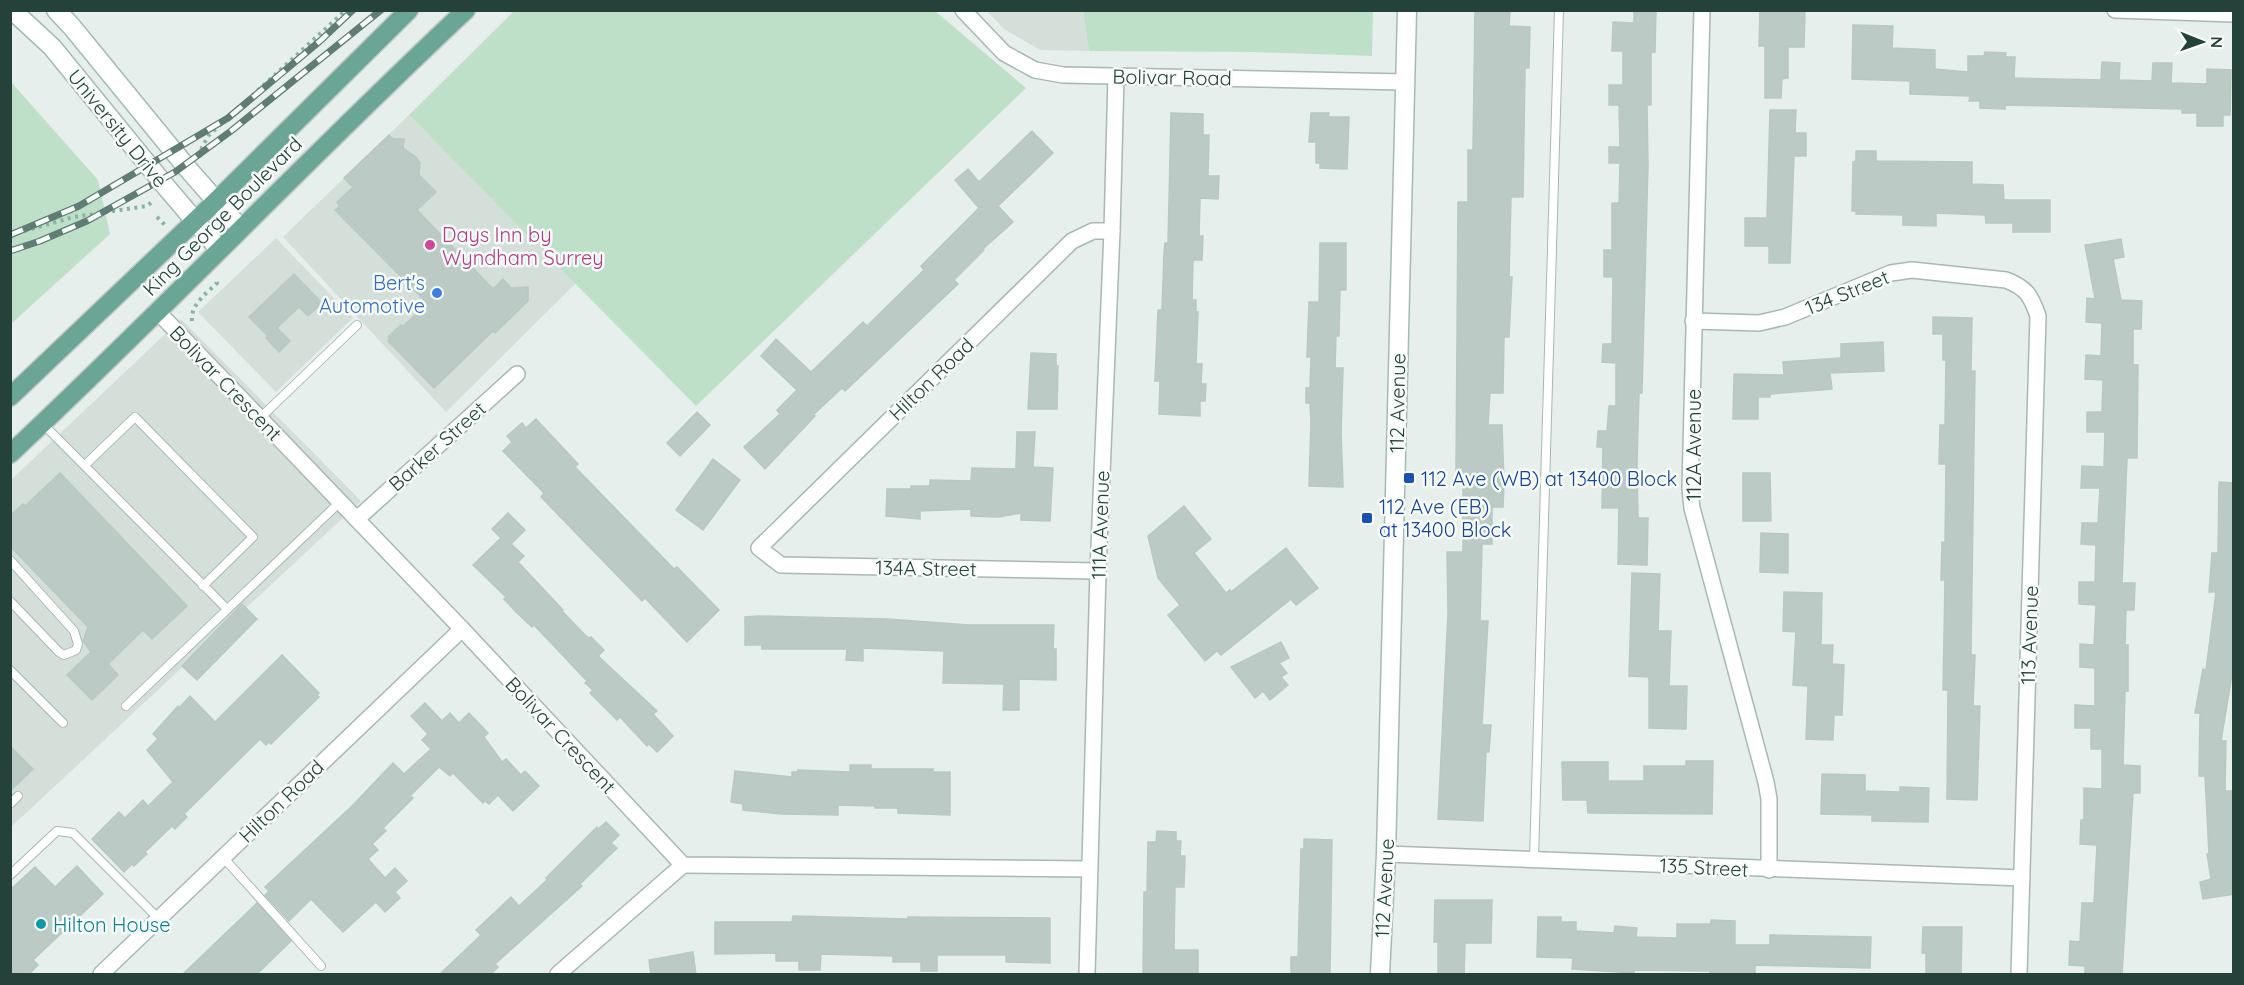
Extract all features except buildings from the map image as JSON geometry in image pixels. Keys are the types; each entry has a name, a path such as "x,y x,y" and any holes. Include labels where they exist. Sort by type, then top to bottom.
{"main road":[{"name":"University Drive","path":"12,10 52,47 219,249"},
{"name":"University Drive","path":"56,10 240,228"},
{"name":"King George Boulevard","path":"10,397 216,201 410,10"},
{"name":"King George Boulevard","path":"10,454 158,312 373,97 466,10"},
{"name":"112 Avenue","path":"1380,975 1386,854 1407,10"}],"street":[{"name":"Bolivar Road","path":"963,10 1004,53 1035,70 1063,75 1405,82"},
{"name":"112A Avenue","path":"1702,10 1690,488 1692,508 1766,782 1769,799 1768,870"},
{"path":"2115,10 2234,14"},
{"name":"111A Avenue","path":"1087,975 1098,572 1116,76"},
{"name":"Hilton Road","path":"759,548 1072,241 1093,231 1112,231"},
{"name":"134 Street","path":"1693,321 1759,323 1785,317 1891,273 1912,270 2006,280 2018,285 2031,297"},
{"name":"113 Avenue","path":"2019,975 2038,316 2031,297"},
{"name":"Bolivar Crescent","path":"158,312 462,628 683,865"},
{"name":"Barker Street","path":"357,519 517,374"},
{"name":"134A Street","path":"759,548 781,565 1098,572"},
{"name":"Hilton Road","path":"101,975 222,856 462,628"},
{"name":"135 Street","path":"1386,854 2022,878"},
{"path":"558,975 683,865 1089,869"}],"lane":[{"path":"1534,859 1559,10"},
{"path":"260,418 357,325"},
{"path":"85,465 135,417 253,537 203,586"},
{"path":"43,424 227,609"},
{"path":"126,706 340,502"},
{"path":"10,560 74,631 78,644 76,650 64,655 59,652 10,601"},
{"path":"10,670 63,723"},
{"path":"10,804 18,796"},
{"path":"10,875 57,831 74,833 159,918"},
{"path":"222,856 321,966"}],"path":[{"path":"201,156 202,147 209,135 346,10"},
{"path":"10,235 74,217 147,206 153,201"},
{"path":"191,319 191,314 199,301 217,283"}],"shaded area":[{"path":"987,11 1083,11 1089,51 1040,50 1004,29"},
{"path":"409,115 576,283 446,412 283,237"},
{"path":"276,238 353,318 276,392 198,312"},
{"path":"181,319 361,501 11,827 11,480"}],"green space":[{"path":"514,11 935,11 1026,88 696,406 409,115"},
{"path":"1083,11 1373,11 1372,56 1252,52 1089,51"},
{"path":"11,82 98,180 110,234 11,324"}],"railway":[{"path":"10,235 79,206 228,118 320,41 353,10"},
{"path":"10,251 87,221 175,172 231,131 381,10"}],"place":[{"name":"Days Inn by Wyndham Surrey","path":"430,245"},
{"name":"Bert's Automotive","path":"437,293"},
{"name":"112 Ave (WB) at 13400 Block","path":"1409,478"},
{"name":"112 Ave (EB) at 13400 Block","path":"1367,518"},
{"name":"Hilton House","path":"41,924"}]}
